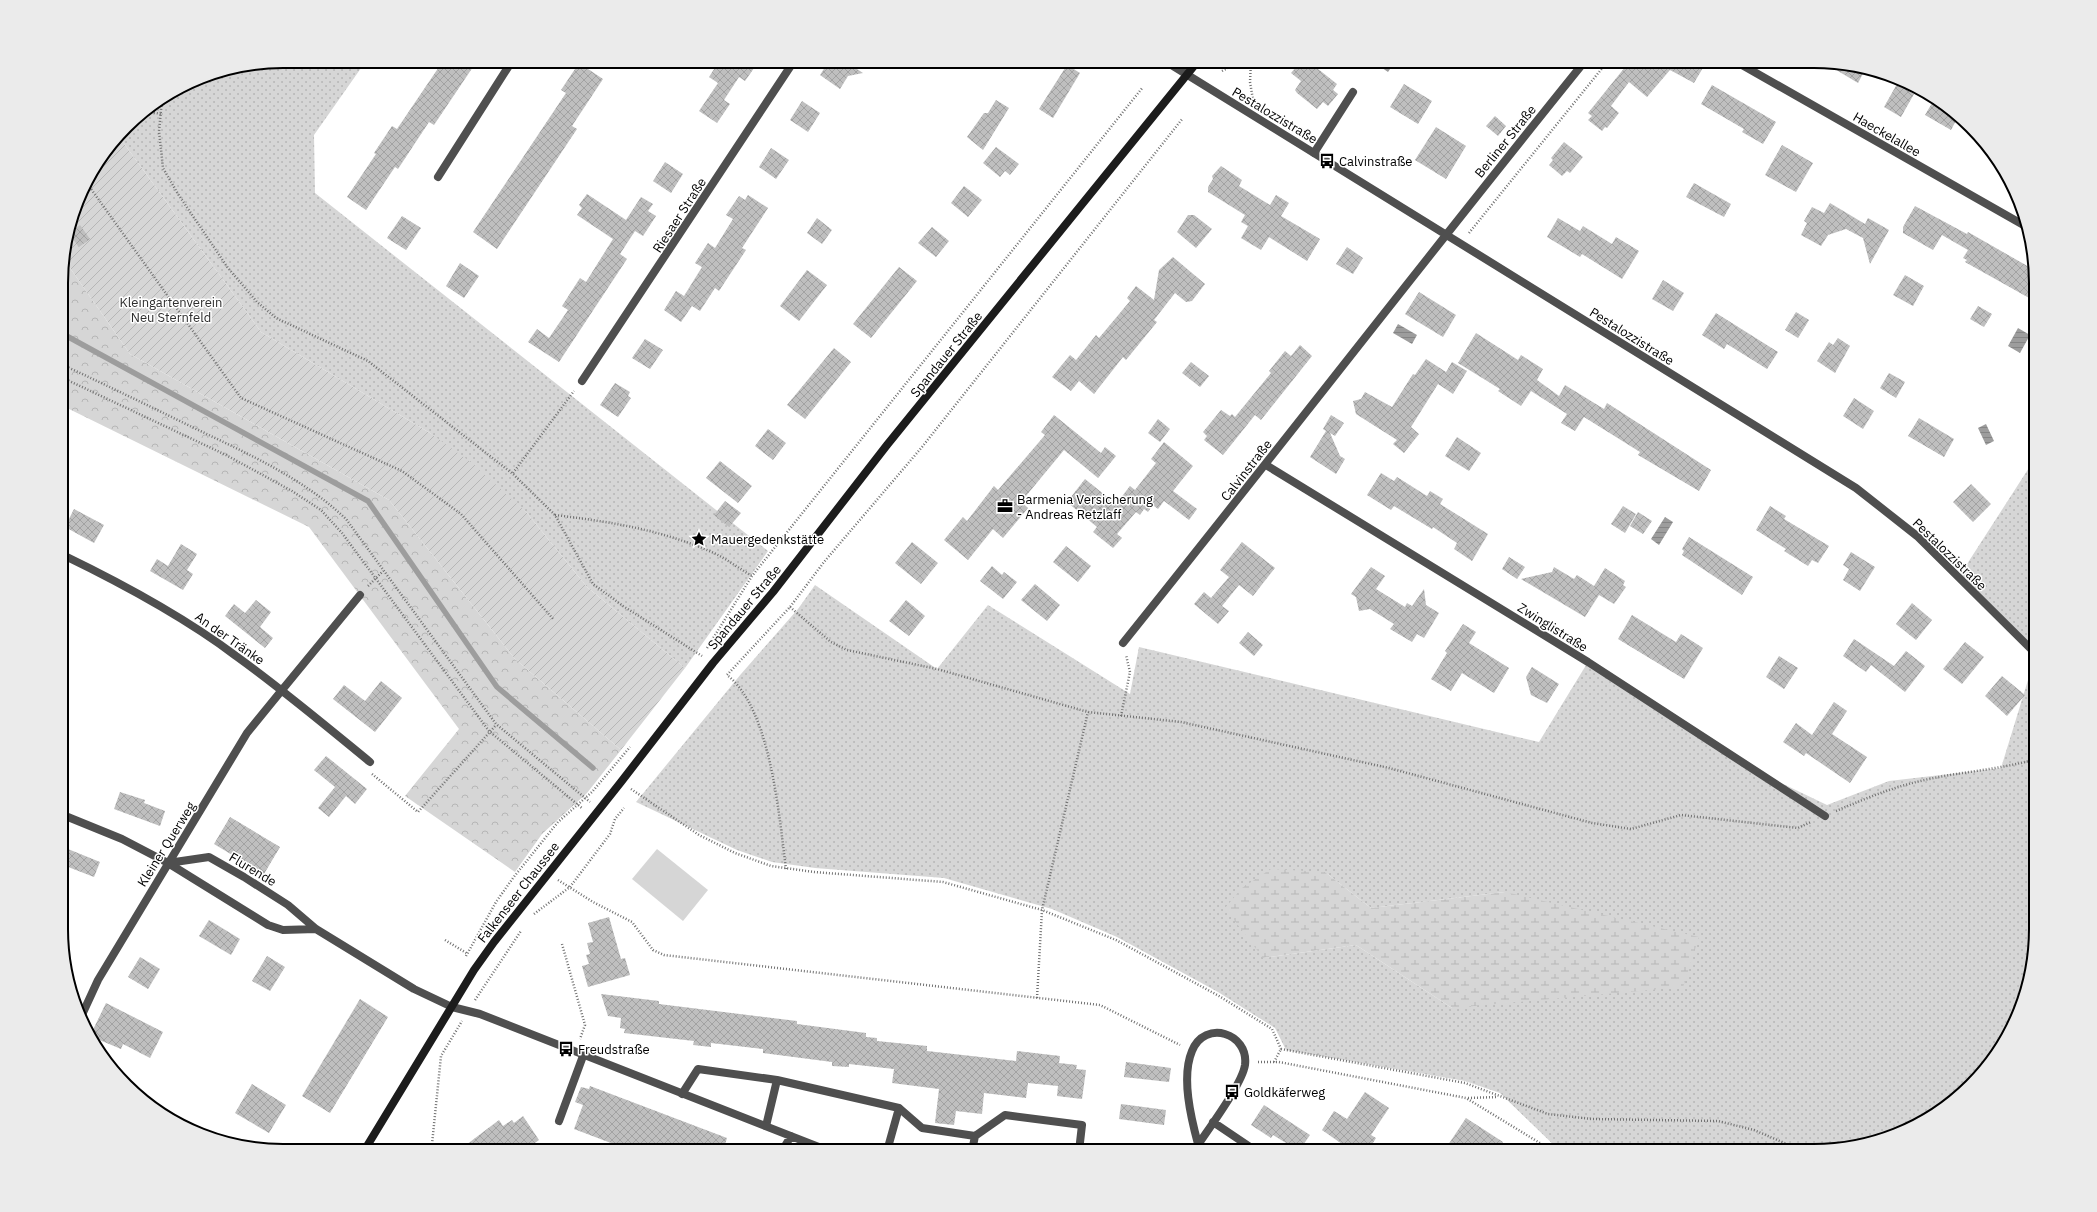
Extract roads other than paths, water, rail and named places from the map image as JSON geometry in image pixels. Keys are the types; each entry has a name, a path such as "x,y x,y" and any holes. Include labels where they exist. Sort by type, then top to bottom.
{"main road":[{"name":"Spandauer Straße","path":"713,663 773,592 897,433 1192,68"},
{"name":"Falkenseer Chaussee","path":"368,1144 452,1007 494,942 549,874 713,663"}],"street":[{"path":"438,177 508,68"},
{"name":"Riesaer Straße","path":"582,381 789,68"},
{"name":"Pestalozzistraße","path":"1176,68 1444,235 1856,488 1918,536 2029,647"},
{"name":"Berliner Straße","path":"1444,235 1579,68"},
{"name":"Haeckelallee","path":"1747,68 2021,225"},
{"path":"1314,153 1353,92"},
{"name":"Calvinstraße","path":"1123,643 1266,465 1444,235"},
{"name":"Zwinglistraße","path":"1266,465 1588,662 1825,816"},
{"name":"An der Tränke","path":"68,557 114,580 196,628 236,655 282,690 370,762"},
{"name":"Kleiner Querweg","path":"84,1011 98,980 247,733 360,595"},
{"path":"68,817 122,839 168,863 268,925 283,930 316,929"},
{"name":"Flurende","path":"168,863 209,857 244,876 288,905 316,929 414,989 452,1007"},
{"path":"452,1007 480,1014 811,1144"},
{"path":"1196,1144 1188,1088 1192,1051 1203,1035 1213,1032 1224,1032 1233,1037 1241,1046 1246,1063 1243,1074 1198,1144"},
{"path":"559,1121 579,1054"},
{"path":"682,1094 698,1069 777,1080 899,1108 922,1128 975,1136"},
{"path":"766,1126 777,1080"},
{"path":"889,1144 899,1108"},
{"path":"973,1144 975,1136 1006,1114 1082,1125 1080,1144"},
{"path":"1213,1122 1246,1144"},
{"path":"786,1144 791,1136"}],"waterway":[{"path":"68,337 368,501 497,687 593,768"}],"place":[{"name":"Calvinstraße","path":"1327,161"},
{"name":"Barmenia Versicherung - Andreas Retzlaff","path":"1005,506"},
{"name":"Mauergedenkstätte","path":"699,539"},
{"name":"Freudstraße","path":"566,1049"},
{"name":"Goldkäferweg","path":"1232,1092"}],"park label":[{"name":"Kleingartenverein Neu Sternfeld","path":"171,310"}]}
